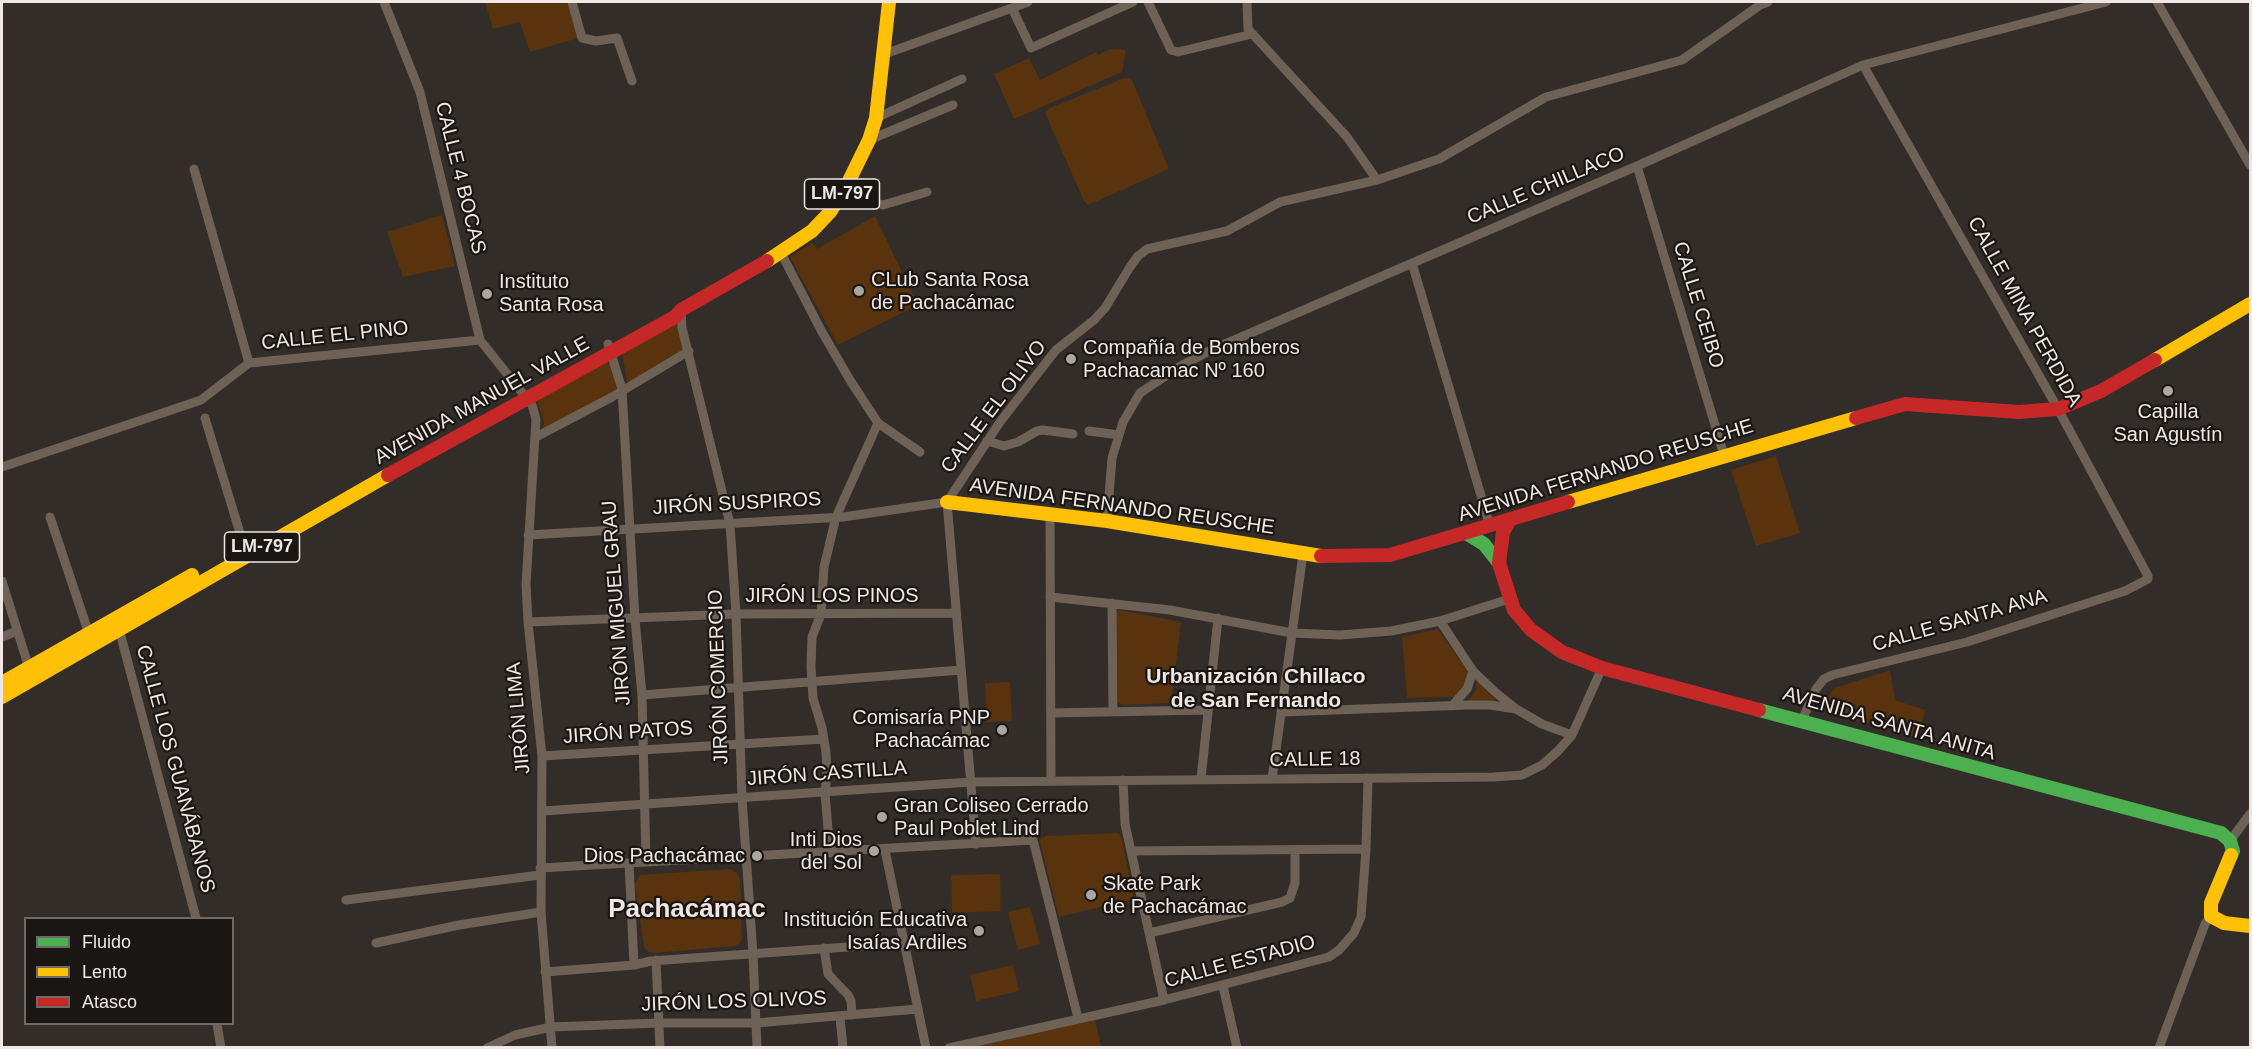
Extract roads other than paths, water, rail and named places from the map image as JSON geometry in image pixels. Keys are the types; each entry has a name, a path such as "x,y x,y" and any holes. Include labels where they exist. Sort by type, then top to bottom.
{"street":[{"name":"CALLE 4 BOCAS","path":"384,2 420,92 480,340 522,395"},
{"path":"572,2 582,38 596,41 617,38 632,81"},
{"name":"LM-797","path":"681,310 781,253 812,231 830,212 846,187 870,140 876,118 889,2"},
{"path":"882,55 1028,2"},
{"path":"1012,8 1031,48 1133,2"},
{"path":"1148,2 1171,50 1178,52 1252,34"},
{"path":"1247,2 1248,29 1347,137 1377,180"},
{"name":"CALLE EL OLIVO","path":"947,501 987,441 1056,350 1094,320 1105,308 1130,267 1147,249 1227,231 1280,202 1377,180 1438,159 1546,97 1682,60 1760,5 1768,2"},
{"name":"CALLE CHILLACO","path":"1107,521 1112,458 1123,422 1140,393 1179,367 1209,351 1637,166 1863,65 2081,4 2106,2"},
{"path":"2157,2 2250,165"},
{"name":"CALLE MINA PERDIDA","path":"1863,65 2058,409 2148,579"},
{"path":"876,118 962,80"},
{"path":"870,140 953,105"},
{"name":"CALLE CEIBO","path":"1637,166 1724,455"},
{"path":"194,169 249,363"},
{"path":"846,187 883,205 927,192"},
{"path":"781,253 822,332 878,423 920,452"},
{"path":"1412,263 1490,526"},
{"name":"AVENIDA FERNANDO REUSCHE","path":"947,501 1107,521 1316,556 1390,555 1724,455 1905,404 2019,412 2058,409 2101,391 2250,304"},
{"name":"AVENIDA MANUEL VALLE","path":"2,683 245,551 522,395 610,348 675,317 681,310"},
{"name":"JIRÓN COMERCIO","path":"681,310 682,328 730,524 736,614 742,798 757,1047"},
{"name":"CALLE EL PINO","path":"2,467 201,400 249,363 480,340"},
{"name":"JIRÓN MIGUEL GRAU","path":"610,348 622,391 635,619 642,695 646,862"},
{"path":"536,437 622,391 689,351"},
{"name":"JIRÓN LIMA","path":"522,395 534,409 536,437 526,584 543,756 541,912 552,1047"},
{"path":"205,418 245,551"},
{"path":"830,853 825,793 827,773 824,739 813,698 812,637 821,614 824,567 836,517 878,423"},
{"path":"987,441 1004,446 1043,430 1073,434"},
{"path":"1089,431 1119,435"},
{"path":"947,501 976,843"},
{"name":"JIRÓN SUSPIROS","path":"528,535 836,517 947,501"},
{"path":"1050,513 1051,781"},
{"path":"50,517 78,607 89,634"},
{"name":"AVENIDA SANTA ANITA","path":"1510,520 1501,539 1499,563 1509,599 1520,616 1546,642 1562,652 1602,668 1802,720 2044,788 2215,831 2230,841"},
{"name":"AVENIDA SANTA ANITA","path":"1466,533 1484,544 1499,563"},
{"name":"AVENIDA MANUEL VALLE","path":"2,697 119,629 245,551"},
{"path":"1272,779 1303,554"},
{"name":"CALLE SANTA ANA","path":"1802,720 1816,688 1832,675 1967,642 2125,591 2148,579"},
{"path":"2,581 29,668"},
{"path":"1050,597 1218,618 1292,633 1366,634 1440,621 1509,599"},
{"path":"1112,603 1113,711"},
{"name":"JIRÓN LOS PINOS","path":"528,622 736,614 956,614"},
{"path":"1201,779 1218,618"},
{"path":"1440,621 1473,671 1516,709 1542,724 1572,735"},
{"name":"CALLE LOS GUANÁBANOS","path":"119,629 196,917"},
{"path":"2,637 17,631"},
{"name":"CALLE 18","path":"971,782 1522,775 1542,765 1572,735 1602,668"},
{"path":"642,695 961,670"},
{"path":"1452,706 1467,689 1473,671"},
{"path":"1281,712 1490,705 1516,709"},
{"path":"1051,712 1208,710"},
{"name":"JIRÓN PATOS","path":"543,756 824,739"},
{"name":"CALLE ESTADIO","path":"949,1047 1164,1000 1329,957 1339,950 1354,933 1361,918 1368,777"},
{"path":"1123,780 1125,824 1164,1000"},
{"name":"JIRÓN CASTILLA","path":"543,811 971,782"},
{"path":"2214,918 2211,903 2233,851 2230,841 2250,814"},
{"path":"346,900 540,872 629,863 1033,840 1077,1018"},
{"path":"1131,851 1366,849"},
{"path":"885,850 926,1047"},
{"path":"1149,933 1282,902 1290,898 1296,883 1295,850"},
{"path":"629,863 634,965"},
{"path":"376,943 459,925 541,912"},
{"path":"2159,1047 2205,924 2214,918 2250,926"},
{"path":"545,972 634,965 656,960 904,943"},
{"path":"824,948 828,974 848,995 852,1015"},
{"path":"656,960 660,1047"},
{"path":"1223,986 1237,1047"},
{"name":"JIRÓN LOS OLIVOS","path":"487,1047 515,1035 550,1027 658,1023 756,1023 918,1009"},
{"path":"840,1017 843,1047"},
{"path":"217,1025 222,1047"}],"place":[{"name":"CLub Santa Rosa de Pachacámac","path":"859,291"},
{"name":"Instituto Santa Rosa","path":"487,294"},
{"name":"Compañía de Bomberos Pachacamac Nº 160","path":"1071,359"},
{"name":"Capilla San Agustín","path":"2168,391"},
{"name":"Comisaría PNP Pachacámac","path":"1002,730"},
{"name":"Gran Coliseo Cerrado Paul Poblet Lind","path":"882,817"},
{"name":"Inti Dios del Sol","path":"874,851"},
{"name":"Dios Pachacámac","path":"757,856"},
{"name":"Skate Park de Pachacámac","path":"1091,895"},
{"name":"Institución Educativa Isaías Ardiles","path":"979,931"}],"district":[{"name":"Urbanización Chillaco de San Fernando","path":"1256,689"},
{"name":"Pachacámac","path":"687,910"}]}
